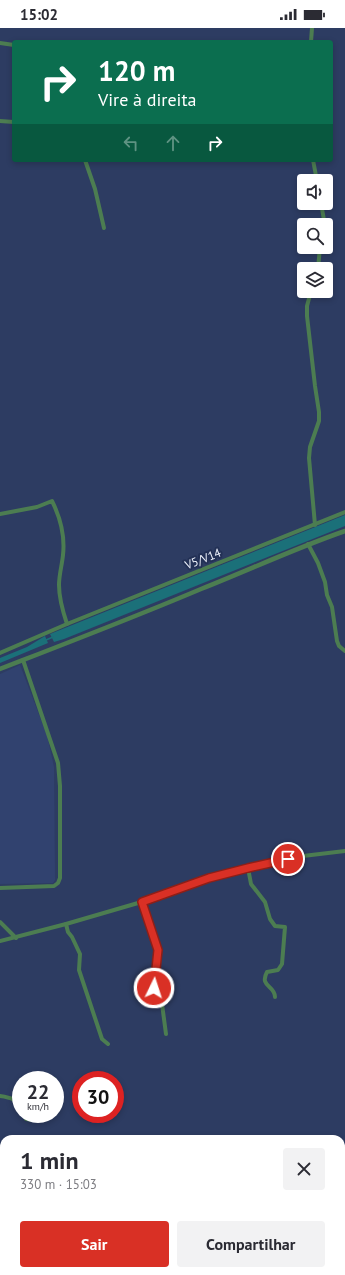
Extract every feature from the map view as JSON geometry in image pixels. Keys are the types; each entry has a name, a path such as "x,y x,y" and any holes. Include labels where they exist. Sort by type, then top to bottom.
{"street":[{"path":"311,40 312,28"},
{"path":"0,43 12,45"},
{"path":"0,121 12,122"},
{"path":"86,162 104,228"},
{"path":"314,162 316,174"},
{"path":"309,298 307,316 314,368 314,386 319,412 319,421 310,447 309,458 314,524"},
{"path":"0,514 37,507 52,501 58,512 64,547 59,588 60,600 67,624"},
{"name":"V5/V14","path":"0,653 67,624 345,512"},
{"path":"0,669 138,615 308,544 345,531"},
{"path":"308,544 318,563 325,582 327,595 332,608 337,641 339,646 345,651"},
{"path":"0,888 54,886 58,883 60,878 58,763 23,660"},
{"path":"0,941 16,938 142,902 209,878 302,856 345,851"},
{"path":"248,868 251,884 265,902 270,919 275,926 285,927 282,964 278,970 266,972 264,981 265,984 274,991 276,997"},
{"path":"142,902 158,950 154,988 162,1004 166,1034"},
{"path":"0,922 16,938"},
{"path":"66,924 68,932 80,954 79,970 102,1040 108,1044"},
{"path":"0,1096 12,1099"}],"shaded area":[{"path":"345,515 345,526 64,639 54,642 50,634"},
{"path":"45,636 48,643 0,663 0,658 27,647"},
{"path":"20,665 47,735 54,767 55,880 53,883 0,884 0,674"}],"waterway":[{"path":"46,640 53,637"}],"route":[{"path":"154,988 158,950 142,902 209,878 288,859"}]}
